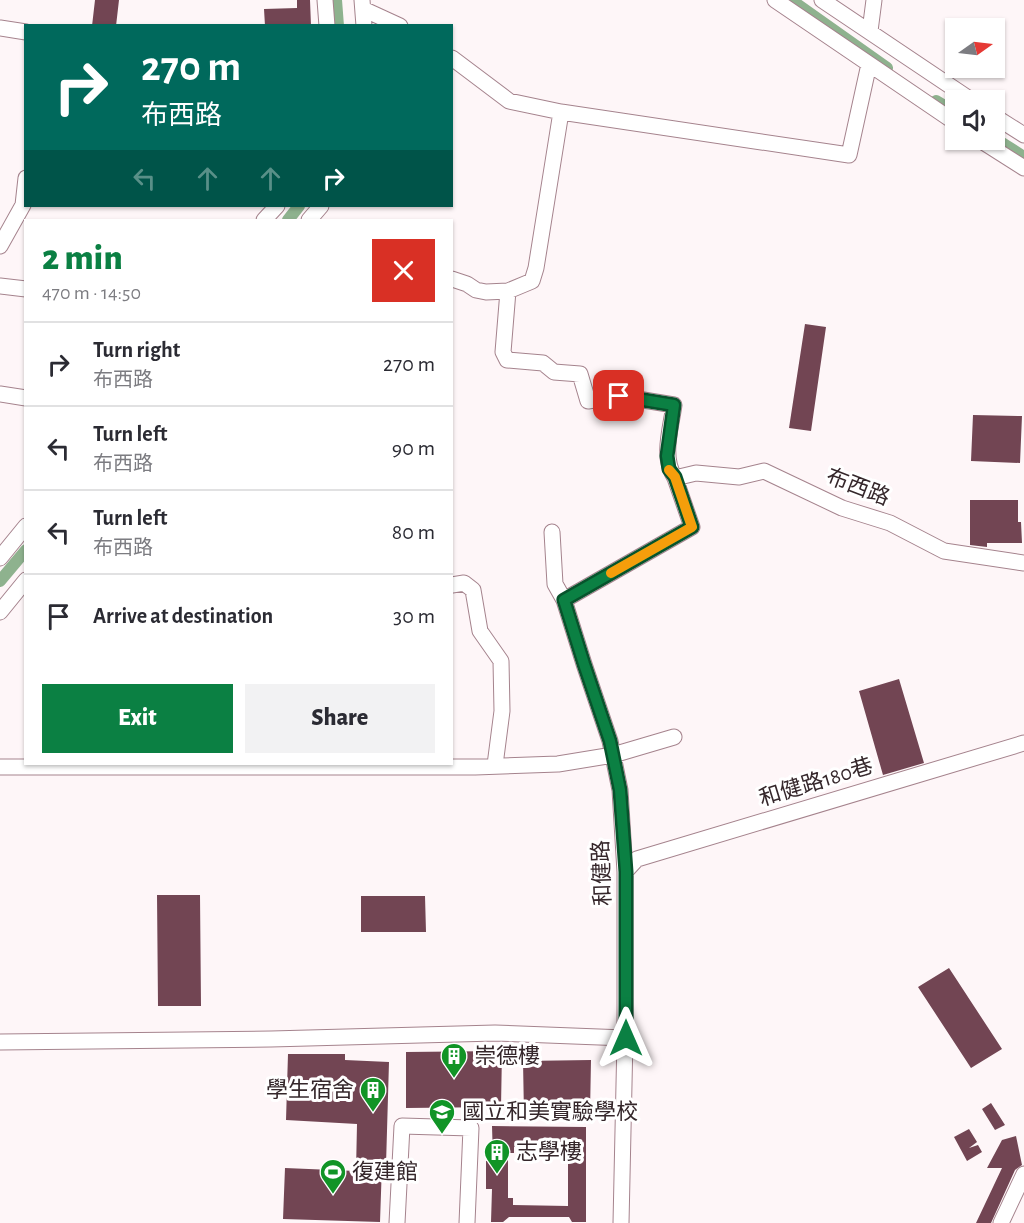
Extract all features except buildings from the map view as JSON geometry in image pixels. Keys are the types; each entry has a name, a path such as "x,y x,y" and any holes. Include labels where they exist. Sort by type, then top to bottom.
{"street":[{"path":"325,0 327,24"},
{"path":"775,0 945,115"},
{"path":"822,0 956,90"},
{"path":"870,32 874,0"},
{"path":"363,4 364,24"},
{"path":"363,4 397,24"},
{"path":"0,28 24,32"},
{"path":"453,59 509,101 561,112 849,155 869,63"},
{"path":"453,279 482,292 508,291 532,281 561,112"},
{"path":"1005,123 1024,135"},
{"path":"996,150 1024,168"},
{"path":"0,246 23,205 24,196"},
{"path":"265,219 276,207"},
{"path":"310,219 320,207"},
{"path":"0,286 24,290"},
{"path":"508,291 502,352 507,360 543,363 554,372 580,374 588,401 619,396 674,405 667,456 669,469 675,477 692,527 564,600"},
{"path":"0,394 24,398"},
{"name":"布西路","path":"675,477 696,473 739,477 764,471 842,508 890,523 944,551 1024,563"},
{"path":"0,558 24,528"},
{"name":"和健路","path":"552,532 555,584 564,600 610,741 620,790 626,872 626,1038 621,1223"},
{"path":"0,612 24,582"},
{"path":"453,585 464,583 473,590 480,631 501,662 501,711 495,765"},
{"path":"0,767 558,765 613,755 674,737"},
{"name":"和健路180巷","path":"626,872 637,859 1024,743"},
{"path":"0,1042 271,1039 495,1033 626,1038"},
{"path":"397,1223 402,1126 471,1128 467,1223"},
{"path":"1001,1223 1024,1174"}],"waterway":[{"path":"336,0 338,24"},
{"path":"791,0 887,68"},
{"path":"936,101 945,106"},
{"path":"1005,145 1024,157"},
{"path":"289,219 298,207"},
{"path":"0,581 24,552"}],"slow traffic":[{"path":"611,573 692,527 675,477 669,470"}],"place":[{"name":"崇德樓","path":"454,1079"},
{"name":"學生宿舍","path":"373,1113"},
{"name":"國立和美實驗學校","path":"442,1135"},
{"name":"志學樓","path":"497,1175"},
{"name":"復建館","path":"333,1195"}],"route":[{"path":"619,396 674,405 667,456 669,469 675,477 692,527 564,600 610,741 620,790 626,872 626,1038"}]}
